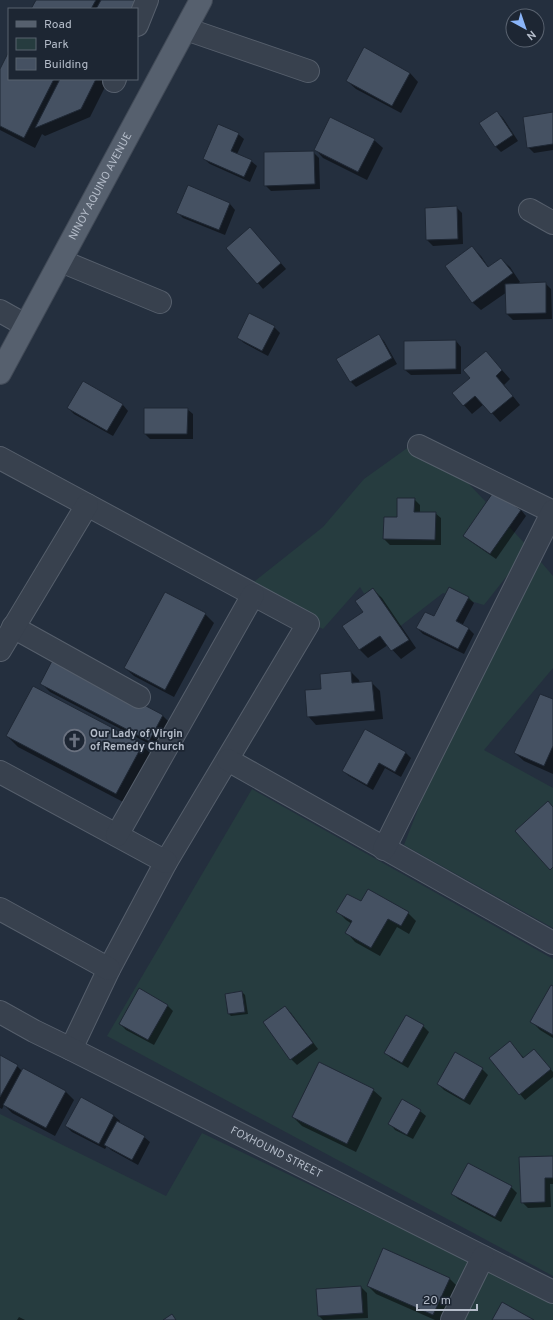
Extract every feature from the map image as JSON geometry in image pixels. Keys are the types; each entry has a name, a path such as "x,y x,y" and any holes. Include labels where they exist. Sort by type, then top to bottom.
{"main road":[{"name":"NINOY AQUINO AVENUE","path":"0,372 201,0"}],"street":[{"path":"138,23 148,0"},
{"path":"186,29 308,71"},
{"path":"530,210 553,223"},
{"path":"61,260 160,302"},
{"path":"0,311 25,325"},
{"path":"384,849 553,511 419,446"},
{"path":"0,458 308,624 166,862 109,969 71,1048"},
{"path":"0,650 87,505"},
{"path":"117,835 253,595"},
{"path":"13,627 139,697"},
{"path":"228,760 553,943"},
{"path":"0,772 166,862"},
{"path":"0,909 109,969"},
{"name":"FOXHOUND STREET","path":"0,1012 34,1031 71,1048 553,1292"},
{"path":"452,1320 483,1257"}],"green space":[{"path":"424,436 529,548 553,576 553,668 484,750 553,788 553,928 404,845 451,725 528,549 484,605 443,593 389,635 360,587 323,629 245,589 323,527 364,479"},
{"path":"252,789 553,959 553,1276 107,1036"},
{"path":"0,1114 166,1196 202,1133 471,1262 441,1320 0,1320"},
{"path":"489,1251 553,1288 553,1320 454,1320"}],"building":[{"path":"36,0 96,0 92,8 32,8"},
{"path":"101,0 136,0 132,8 97,8"},
{"path":"364,47 410,73 392,106 346,81"},
{"path":"8,53 8,80 53,80 24,138 0,126 0,69"},
{"path":"59,80 96,80 81,109 35,128"},
{"path":"497,111 513,135 495,147 479,123"},
{"path":"553,112 553,144 527,148 523,117"},
{"path":"330,117 375,139 358,172 314,150"},
{"path":"218,124 239,133 231,151 252,160 244,177 203,159"},
{"path":"314,151 315,184 264,186 264,152"},
{"path":"188,185 230,203 219,230 176,213"},
{"path":"457,206 458,239 426,240 425,208"},
{"path":"250,227 281,263 257,284 226,248"},
{"path":"472,246 488,267 501,258 513,273 472,303 445,266"},
{"path":"546,282 546,313 506,314 505,284"},
{"path":"249,313 275,326 262,351 237,338"},
{"path":"379,334 392,358 350,382 336,359"},
{"path":"456,340 456,369 404,370 404,341"},
{"path":"486,351 502,370 496,376 513,396 491,414 475,396 463,406 452,393 470,378 463,370"},
{"path":"83,381 123,404 107,431 67,408"},
{"path":"144,408 188,408 187,434 144,434"},
{"path":"494,491 521,510 490,554 463,536"},
{"path":"397,498 415,498 414,512 436,512 435,540 383,539 384,517 397,517"},
{"path":"449,587 469,597 456,621 469,628 458,649 416,628 425,612 434,616"},
{"path":"373,588 409,640 391,651 380,636 359,650 342,626 363,612 355,601"},
{"path":"165,592 206,613 165,690 124,668"},
{"path":"54,657 163,715 149,741 40,684"},
{"path":"351,671 352,683 372,681 375,711 307,717 305,690 321,689 320,674"},
{"name":"Our Lady of Virgin of Remedy Church","path":"33,686 143,744 116,794 6,736"},
{"path":"540,694 553,699 553,746 544,766 514,753"},
{"path":"365,729 406,752 395,772 379,763 367,785 342,771"},
{"path":"548,801 553,807 553,867 550,870 515,831"},
{"path":"368,889 409,912 401,926 388,919 371,948 345,933 352,921 336,912 347,894 361,901"},
{"path":"551,985 553,986 553,1035 530,1022"},
{"path":"139,988 168,1005 148,1040 119,1024"},
{"path":"242,991 245,1012 228,1014 225,994"},
{"path":"285,1006 313,1043 290,1060 263,1022"},
{"path":"406,1015 424,1025 402,1063 384,1053"},
{"path":"510,1041 523,1058 534,1049 551,1069 519,1095 489,1058"},
{"path":"455,1052 483,1068 464,1100 437,1084"},
{"path":"0,1055 18,1065 0,1097"},
{"path":"319,1062 374,1089 347,1144 292,1117"},
{"path":"23,1068 66,1091 46,1128 3,1105"},
{"path":"81,1097 114,1115 99,1144 65,1126"},
{"path":"402,1099 421,1110 407,1135 388,1124"},
{"path":"117,1121 145,1136 132,1160 104,1145"},
{"path":"553,1156 553,1178 545,1178 545,1202 521,1203 519,1157"},
{"path":"468,1163 512,1186 495,1217 451,1194"},
{"path":"383,1248 450,1278 433,1315 367,1286"},
{"path":"361,1286 363,1313 318,1316 316,1289"},
{"path":"502,1302 534,1320 492,1320"},
{"path":"172,1314 176,1320 163,1320"}],"place":[{"name":"Our Lady of Virgin of Remedy Church","path":"75,740"}]}
